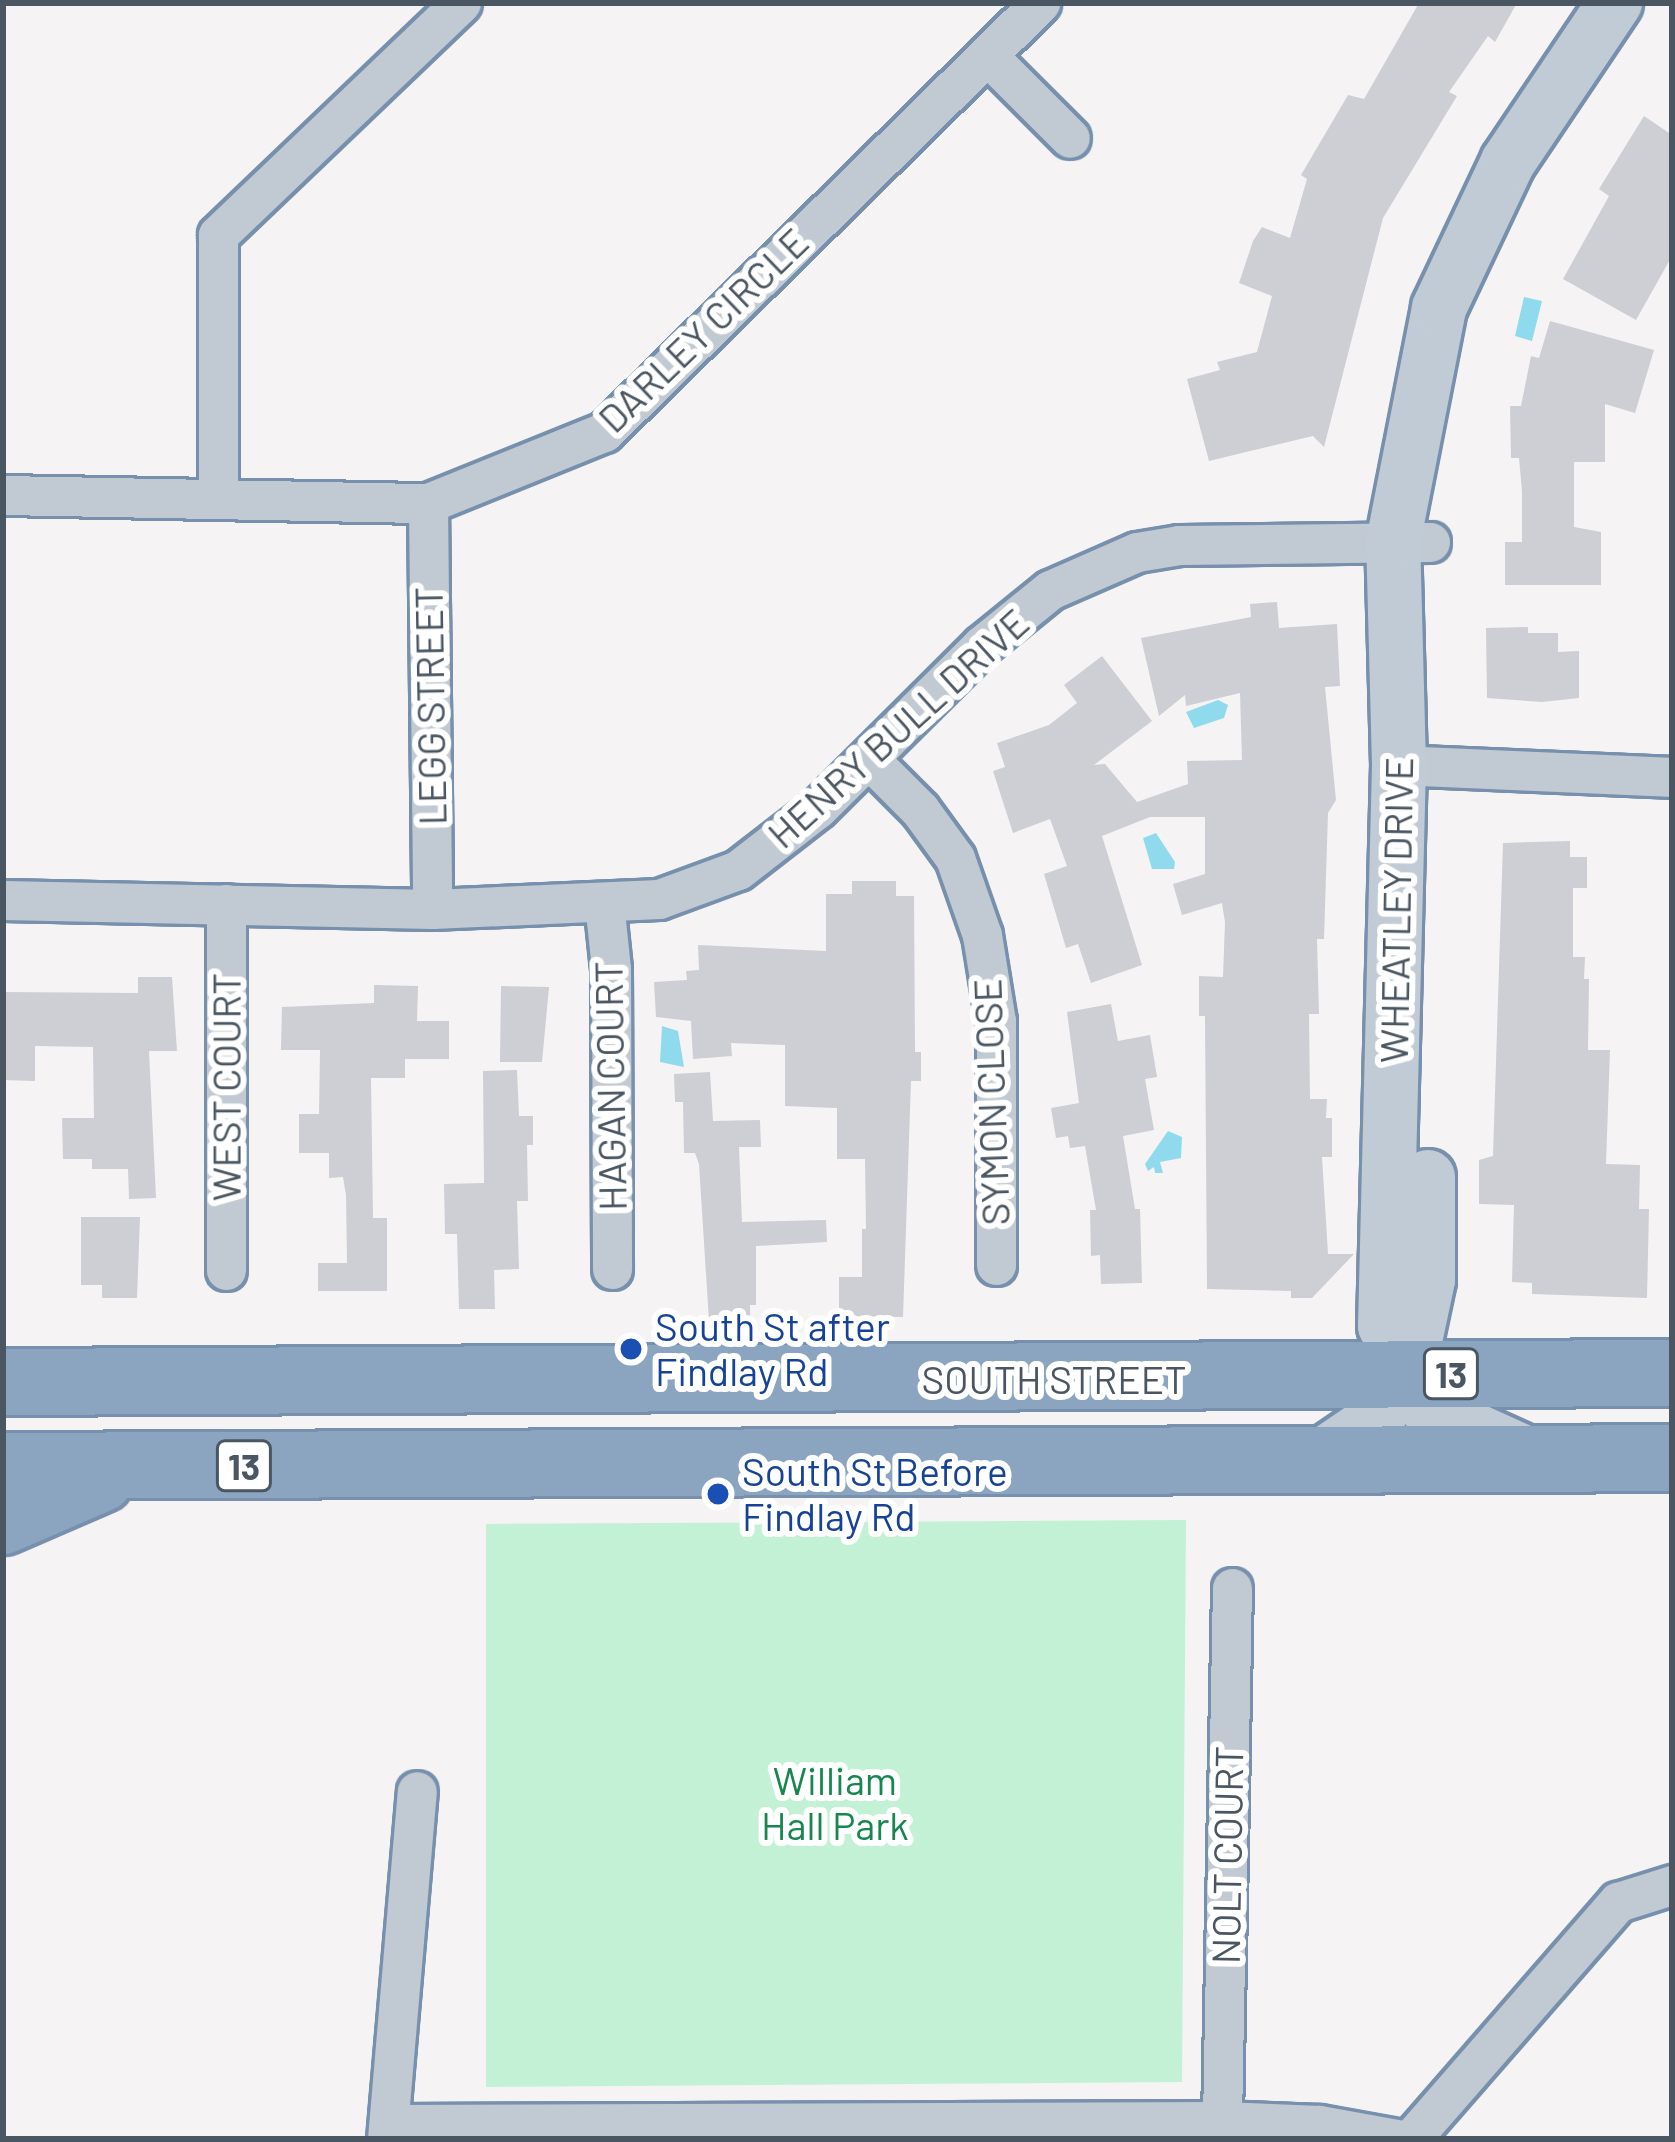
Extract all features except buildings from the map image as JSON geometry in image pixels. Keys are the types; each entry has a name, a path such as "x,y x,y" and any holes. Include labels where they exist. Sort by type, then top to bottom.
{"highway":[{"name":"SOUTH STREET","path":"15,1387 1672,1373"},
{"name":"SOUTH STREET","path":"3,1466 1672,1458"},
{"path":"3,1521 138,1466"}],"street":[{"path":"218,499 218,235 461,3"},
{"name":"DARLEY CIRCLE","path":"3,495 428,503 604,432 1040,3"},
{"name":"WHEATLEY DRIVE","path":"1544,1461 1428,1409 1385,1326 1413,766 1416,444 1439,308 1508,162 1615,3"},
{"path":"987,55 1070,138"},
{"name":"LEGG STREET","path":"428,503 432,909"},
{"name":"HENRY BULL DRIVE","path":"3,899 432,909 659,899 737,870 818,808 981,646 1050,590 1138,553 1209,543 1412,543"},
{"name":"SYMON CLOSE","path":"869,759 920,810 955,858 982,934 996,1021 996,1265"},
{"path":"1413,766 1672,777"},
{"name":"HAGAN COURT","path":"604,902 611,969 612,1269"},
{"name":"WEST COURT","path":"226,904 226,1270"},
{"path":"1316,1460 1376,1418 1408,1374"},
{"name":"NOLT COURT","path":"1222,2122 1232,1588"},
{"path":"417,1791 389,2131 1222,2122 1319,2125 1397,2139"},
{"path":"1411,2139 1618,1902 1672,1885"}],"green space":[{"name":"William Hall Park","path":"1186,1520 1182,2082 486,2087 486,1524"}],"water":[{"path":"1524,297 1542,301 1532,341 1515,336"},
{"path":"1218,700 1228,705 1224,718 1194,728 1186,712"},
{"path":"1156,833 1175,862 1174,869 1152,869 1143,838"},
{"path":"662,1026 678,1031 684,1067 660,1062"},
{"path":"1168,1131 1182,1137 1181,1158 1160,1162 1163,1173 1155,1173 1154,1167 1148,1171 1145,1164"}],"place":[{"name":"South St after Findlay Rd","path":"631,1349"},
{"name":"South St Before Findlay Rd","path":"718,1494"}]}
